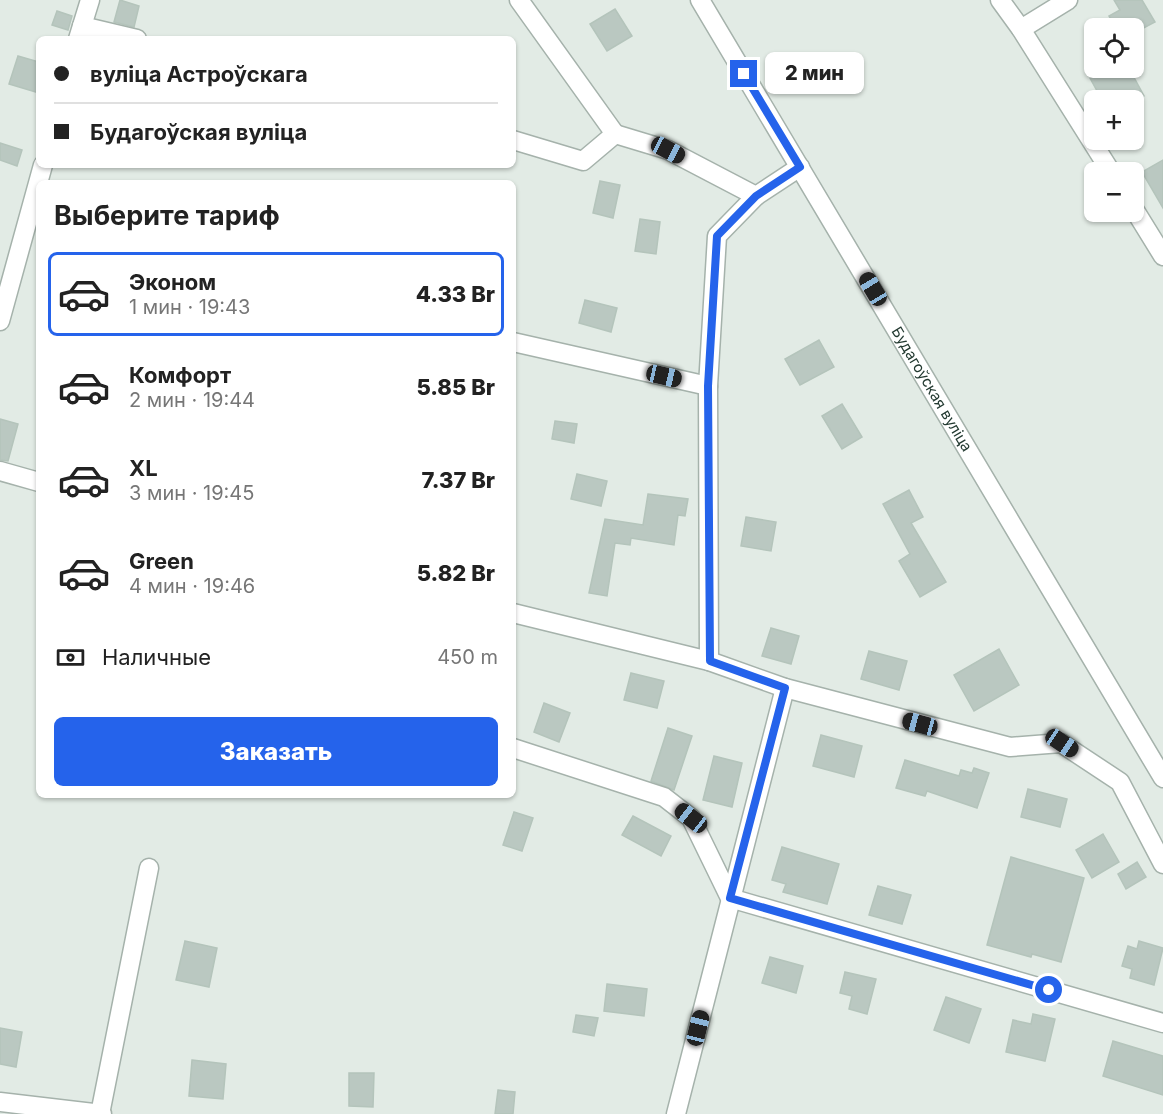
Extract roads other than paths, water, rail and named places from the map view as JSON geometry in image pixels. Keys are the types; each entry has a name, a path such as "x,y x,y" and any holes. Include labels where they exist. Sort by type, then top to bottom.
{"street":[{"path":"90,0 80,33 108,36"},
{"path":"519,0 615,134 668,150 756,196"},
{"name":"Будагоўская вуліца","path":"700,0 1163,778"},
{"path":"1000,0 1021,28 1105,162"},
{"path":"1021,28 1068,0"},
{"path":"516,141 583,161 615,134"},
{"path":"710,661 708,386 717,236 756,196 800,167"},
{"path":"0,321 36,190"},
{"path":"1143,222 1161,248"},
{"path":"516,343 708,386"},
{"path":"0,471 36,481"},
{"path":"516,614 710,661 785,688 1010,747 1062,743 1120,782 1163,864"},
{"path":"676,1114 785,688"},
{"path":"516,749 664,797 691,818 730,898 1163,1023"},
{"path":"0,1102 101,1114 149,868"}]}
